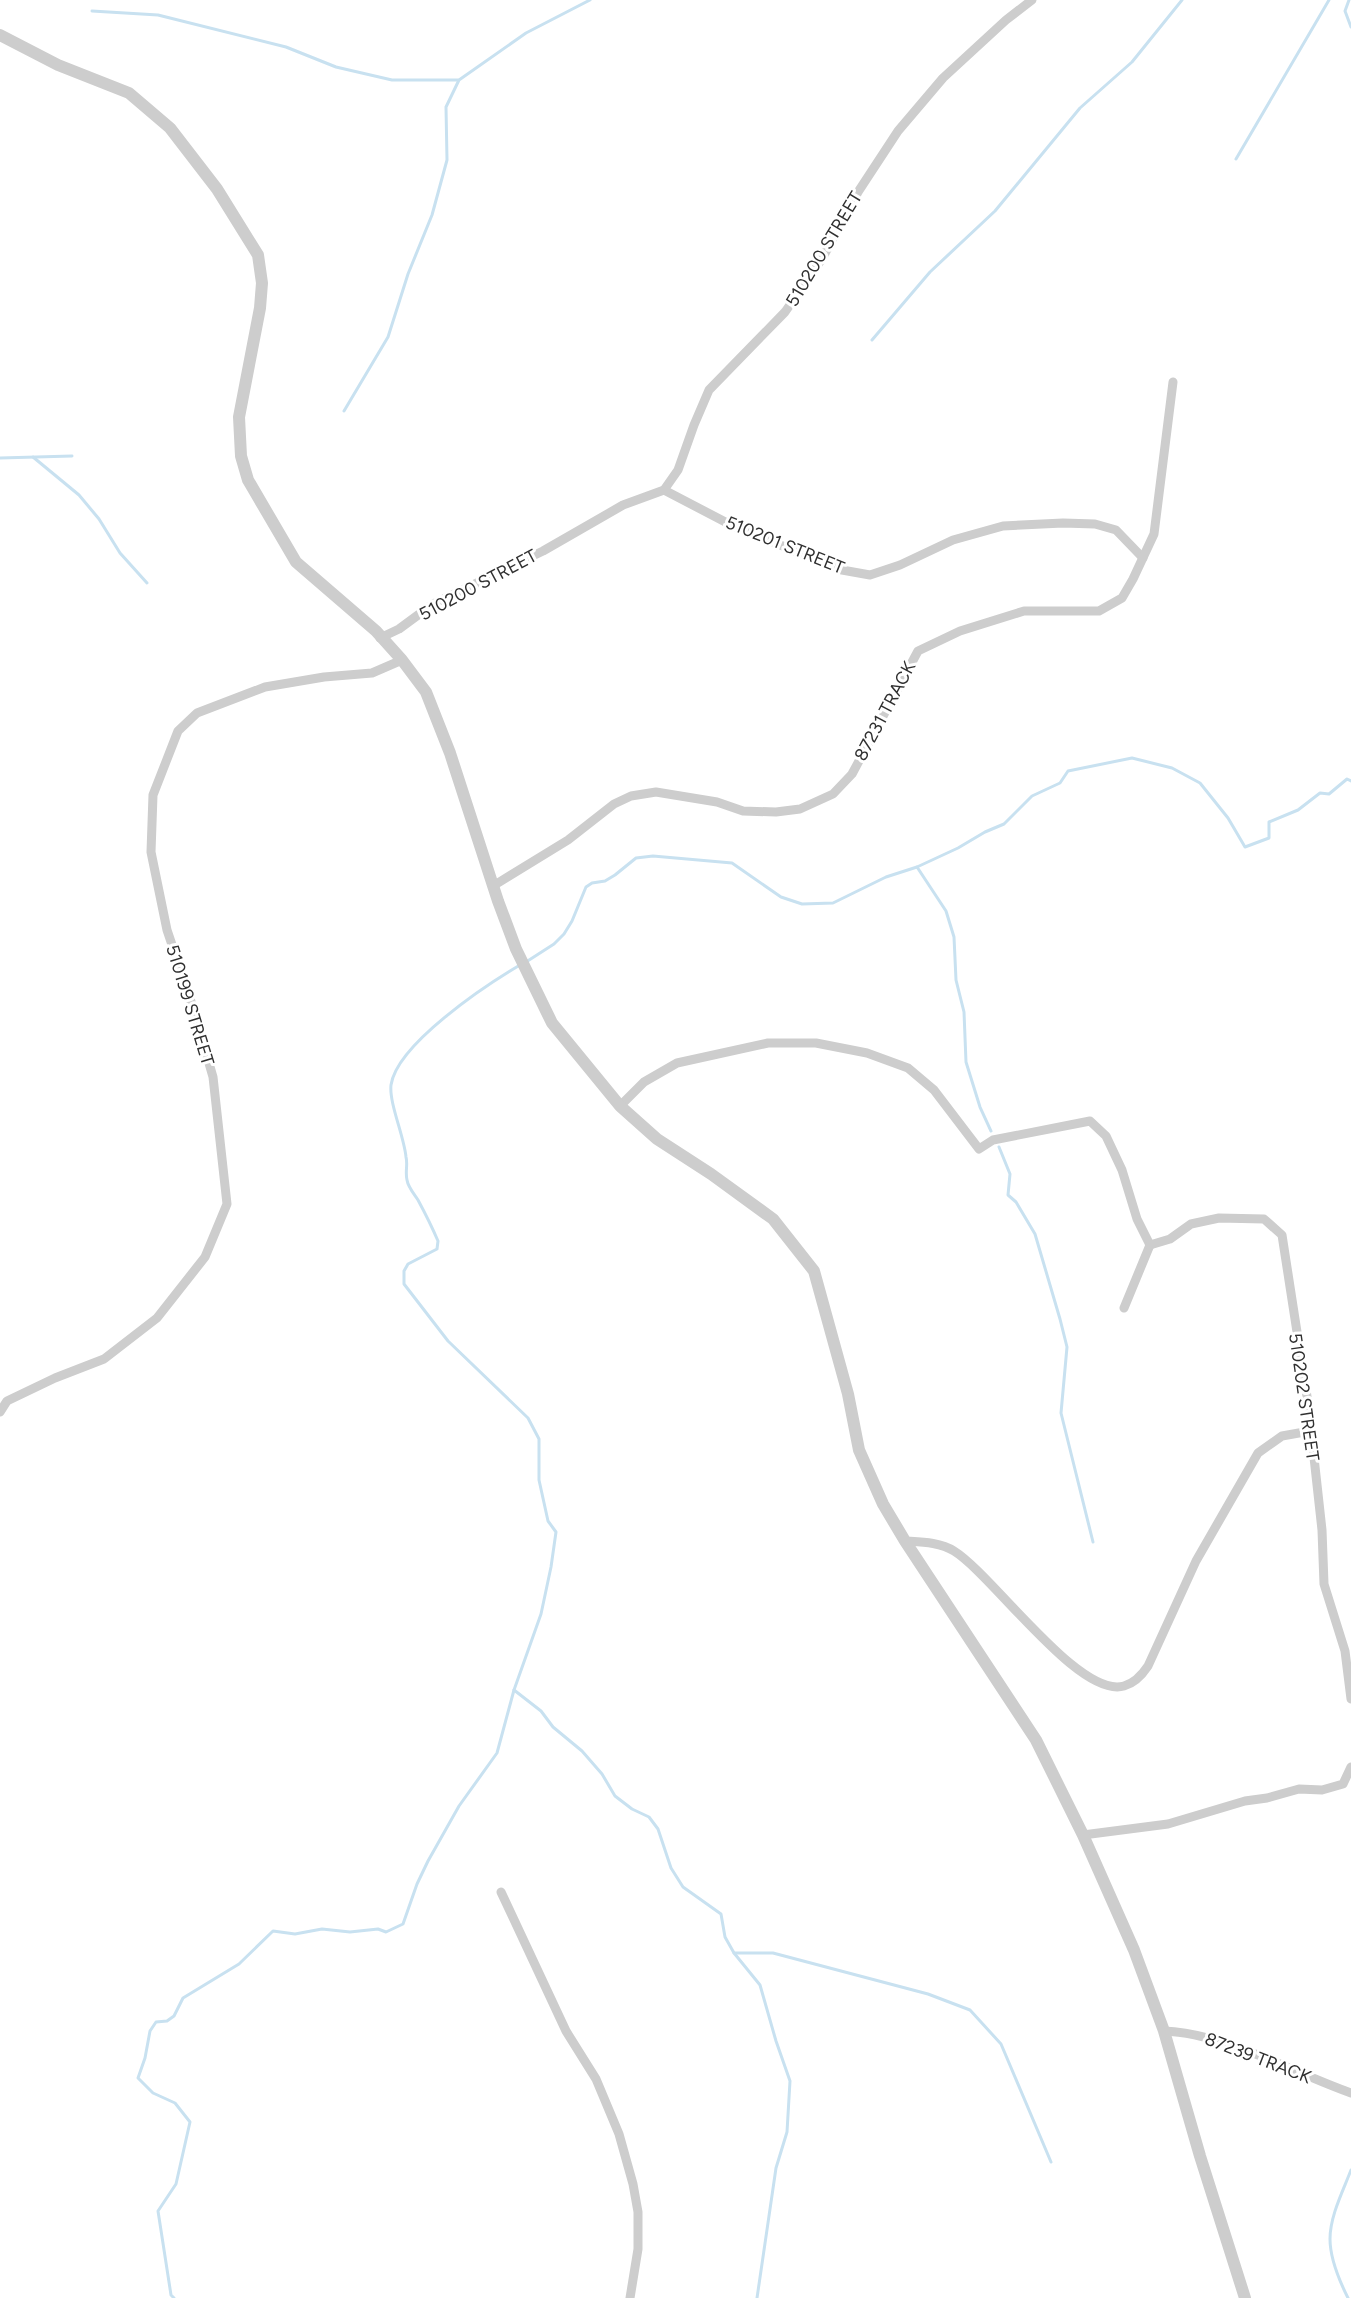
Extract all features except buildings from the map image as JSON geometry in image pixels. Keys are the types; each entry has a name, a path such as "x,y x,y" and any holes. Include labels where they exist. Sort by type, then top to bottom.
{"street":[{"name":"510200 STREET","path":"381,638 399,629 433,604 543,551 623,505 664,490 678,470 709,390 785,312 822,259 858,192 898,131 943,78 1006,20 1032,0"},
{"path":"0,35 58,65 129,93 170,128 217,189 258,255 262,283 260,308 239,417 241,456 248,480 296,562 381,638 402,660 426,692 450,753 516,949 552,1023 620,1106 657,1139 711,1174 773,1219 814,1271 848,1394 859,1450 883,1504 1036,1740 1083,1835 1134,1950 1164,2031 1200,2156 1245,2298"},
{"name":"87231 TRACK","path":"493,886 568,840 614,804 631,796 656,792 717,802 742,811 776,812 800,809 833,794 852,774 918,651 960,631 1024,611 1099,611 1122,598 1154,534 1173,382"},
{"name":"510201 STREET","path":"664,490 733,526 842,570 870,575 900,565 953,540 1003,526 1095,524 1116,530 1143,558"},
{"name":"510199 STREET","path":"0,1412 7,1401 55,1378 104,1359 157,1318 205,1257 226,1204 213,1077 167,930 151,852 153,795 178,731 196,713 265,687 324,677 372,673 402,660"},
{"path":"620,1106 644,1082 677,1064 712,1054 768,1043 816,1044 867,1053 908,1068 933,1090 979,1149 993,1140 1090,1121 1106,1136 1122,1170 1137,1219 1150,1245 1124,1308"},
{"name":"510202 STREET","path":"1150,1245 1170,1239 1191,1224 1219,1218 1264,1219 1282,1235 1322,1530 1324,1584 1345,1651 1351,1699"},
{"path":"905,1541 930,1543 952,1550 972,1564 1059,1654 1084,1674 1111,1686 1123,1686 1139,1678 1148,1666 1196,1561 1258,1453 1282,1437 1310,1431"},
{"path":"1083,1835 1168,1824 1245,1801 1299,1790 1322,1790 1343,1784 1351,1767"},
{"path":"501,1892 566,2031 596,2079 619,2134 638,2212 638,2249 630,2298"},
{"name":"87239 TRACK","path":"1164,2031 1183,2032 1210,2039 1351,2093"}],"waterway":[{"path":"344,411 388,337 408,274 432,215 447,160 446,107 459,80 526,33 590,0"},
{"path":"872,340 930,272 995,211 1080,108 1132,62 1182,0"},
{"path":"1236,159 1329,0"},
{"path":"1349,0 1345,11 1351,27"},
{"path":"92,11 158,15 286,47 336,67 392,80 458,80"},
{"path":"0,458 72,456"},
{"path":"33,457 79,495 99,519 120,553 147,583"},
{"path":"526,962 554,944 564,934 586,887 592,883 605,881 636,858 653,856 732,863 781,897 802,904 833,903 886,877 917,867 1004,824 1032,796 1060,783 1068,771 1132,758 1172,768 1200,783 1228,818 1245,847 1269,838 1269,822 1298,810 1320,793 1329,794 1347,779 1351,781"},
{"path":"917,867 946,911 954,937 956,980 964,1012 966,1062 980,1107 991,1131"},
{"path":"174,2298 171,2295 158,2211 176,2184 190,2122 175,2103 153,2093 138,2078 145,2058 150,2031 156,2022 167,2021 174,2016 183,1998 239,1964 273,1931 295,1934 322,1929 350,1932 378,1929 386,1932 403,1924 428,1861 459,1806 497,1753 514,1690 541,1614 556,1532 548,1521 539,1480 539,1439 528,1418 448,1341 404,1284 404,1271 408,1264 437,1249 438,1241 408,1183 405,1149 391,1092 397,1069 425,1034 486,986 520,965"},
{"path":"999,1147 1010,1174 1008,1195 1016,1202 1035,1234 1067,1347 1061,1413 1093,1542"},
{"path":"514,1690 541,1711 553,1727 582,1751 602,1774 615,1796 632,1809 649,1817 658,1829 671,1868 683,1887 721,1914 725,1937 734,1953 760,1985 790,2081 787,2132 776,2168 757,2298"},
{"path":"734,1953 773,1953 928,1994 970,2010 1001,2044 1051,2162"},
{"path":"1348,2298 1333,2262 1330,2239 1335,2213 1351,2170"}]}
